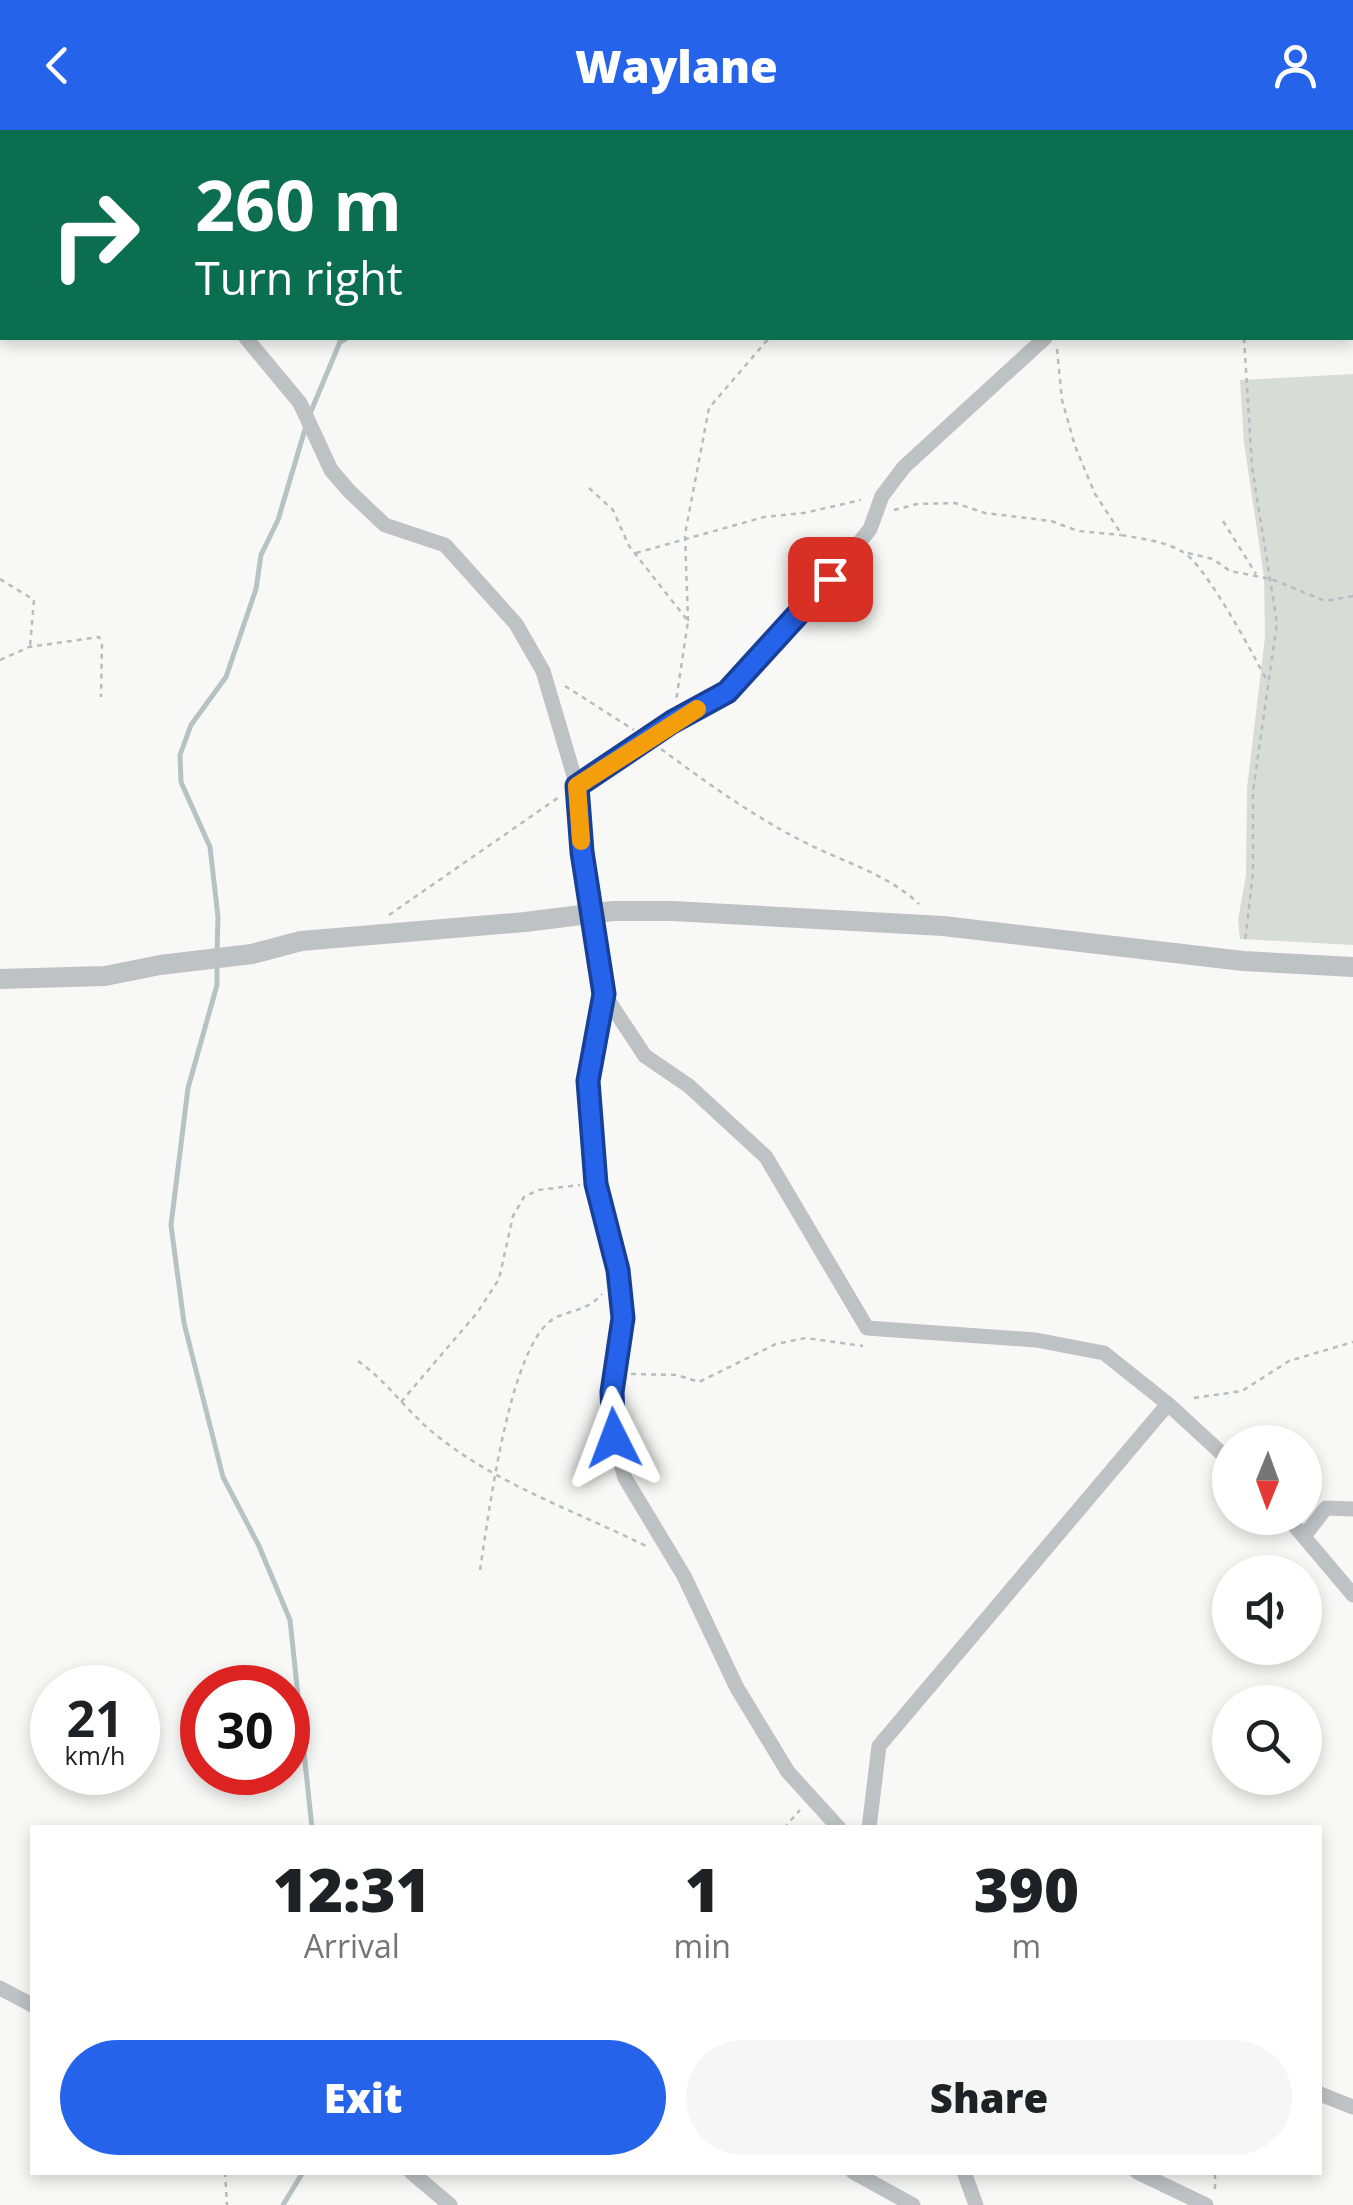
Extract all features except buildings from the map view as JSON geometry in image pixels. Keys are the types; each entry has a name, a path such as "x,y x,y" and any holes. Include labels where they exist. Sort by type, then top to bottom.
{"street":[{"path":"248,340 300,403 331,470 349,492 385,525 445,545 516,624 543,671 577,786 582,852 604,994 588,1081 596,1184 618,1270 623,1318 612,1392 614,1438 625,1478 676,1564 737,1688 788,1772 835,1825"},
{"path":"577,786 672,722 727,692 810,604 870,530 882,496 904,467 1043,340"},
{"path":"0,979 104,976 252,954 301,941 592,914 672,911 943,926 1243,961 1353,967"},
{"path":"604,994 645,1056 688,1086 766,1157 867,1328 1036,1340 1104,1354 1212,1444"},
{"path":"870,1825 879,1746 1168,1404"},
{"path":"1322,1513 1326,1508 1353,1509"},
{"path":"1306,1535 1353,1595"},
{"path":"0,1988 30,2004"},
{"path":"1322,2095 1353,2107"},
{"path":"415,2175 450,2205"},
{"path":"859,2175 914,2205"},
{"path":"965,2175 976,2205"},
{"path":"1143,2175 1206,2205"}],"path":[{"path":"672,722 688,621 685,539 709,408 716,395 768,340"},
{"path":"1054,340 1062,400 1076,446 1095,494 1122,535"},
{"path":"1243,961 1252,873 1253,791 1277,623 1252,467 1244,340"},
{"path":"590,488 612,510 635,554 688,621"},
{"path":"635,554 764,517 804,513 882,496"},
{"path":"870,530 902,506 954,502 984,513 1051,521 1078,531 1162,543 1213,560 1230,571 1271,580 1325,601 1353,596"},
{"path":"1223,521 1257,576"},
{"path":"1186,553 1246,642 1268,684"},
{"path":"0,579 34,600 30,647"},
{"path":"0,660 30,647 99,637 101,697"},
{"path":"543,671 724,795 800,840 902,888 943,926"},
{"path":"380,934 388,916 409,898 577,786"},
{"path":"400,1402 478,1313 499,1279 513,1216 524,1197 538,1190 596,1184"},
{"path":"480,1570 495,1472 530,1345 554,1317 585,1310 599,1298 618,1270"},
{"path":"614,1374 677,1375 699,1382 776,1344 806,1338 863,1346"},
{"path":"1194,1398 1242,1390 1288,1361 1353,1342"},
{"path":"358,1361 383,1378 400,1402 438,1437 495,1472 676,1564"},
{"path":"787,1825 812,1798"},
{"path":"224,2175 227,2205"},
{"path":"1215,2175 1215,2189"}],"shaded area":[{"path":"1353,374 1353,945 1240,939 1238,920 1246,875 1247,788 1265,637 1264,577 1244,443 1240,380"}],"waterway":[{"path":"309,416 344,340"},
{"path":"217,952 218,917 210,847 181,782 180,755 191,725 226,677 256,589 261,555 278,520 306,426"},
{"path":"217,963 217,985 188,1088 171,1225 184,1323 223,1477 259,1546 290,1620 312,1825"},
{"path":"283,2205 301,2175"}],"slow traffic":[{"path":"581,841 577,786 697,709"}],"route":[{"path":"614,1438 612,1392 623,1318 618,1270 596,1184 588,1081 604,994 582,852 577,786 672,722 727,692 830,579"}]}
